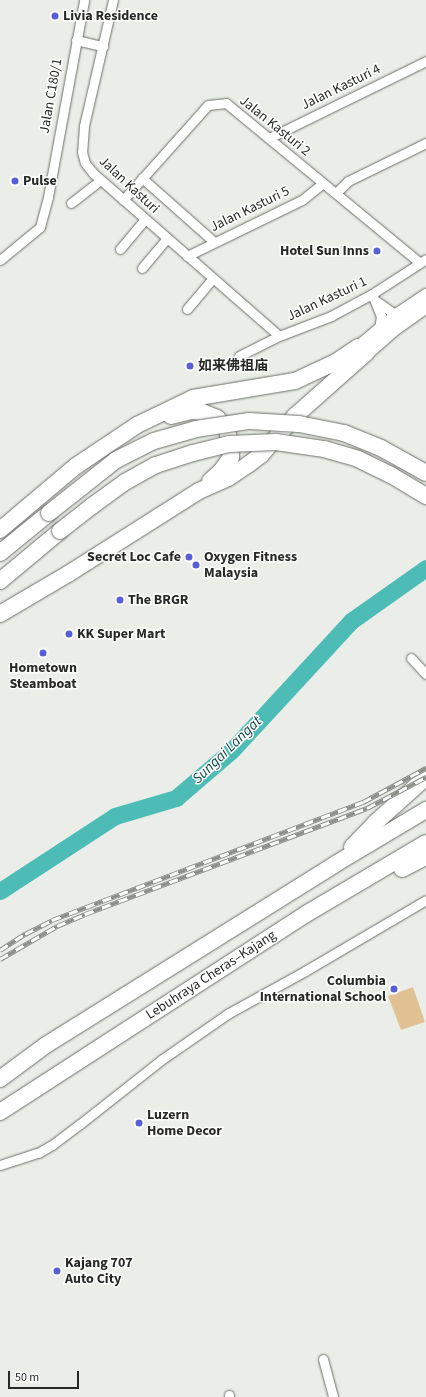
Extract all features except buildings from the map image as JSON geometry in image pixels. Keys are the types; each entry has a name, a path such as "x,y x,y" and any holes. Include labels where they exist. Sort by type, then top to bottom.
{"highway":[{"path":"0,530 76,466 137,425 193,398 295,381 362,350"},
{"path":"0,614 68,574 199,491 228,478 261,455 295,416 362,350"},
{"path":"137,425 191,411 210,414 217,418 227,430 230,442 231,457 222,470 199,491"},
{"path":"0,553 48,512 116,460 154,441 196,428 248,421 299,424 344,433 381,448 426,473"},
{"path":"0,581 60,531 125,482 156,465 193,453 229,444 276,442 324,449 358,459 391,475 426,496"},
{"path":"337,863 375,824 426,777"},
{"path":"408,821 426,803"},
{"name":"Lebuhraya Cheras–Kajang","path":"0,1079 46,1046 337,863 426,810"},
{"name":"Lebuhraya Cheras–Kajang","path":"0,1112 306,914 426,843"},
{"path":"234,960 315,919 365,888 426,857"},
{"path":"0,1067 46,1046"},
{"path":"0,1124 25,1097"}],"street":[{"name":"Jalan C180/1","path":"0,260 40,227 48,197 84,0"},
{"name":"Jalan Kasturi","path":"113,0 84,126 82,152 85,163 100,180 279,336"},
{"path":"76,40 103,46"},
{"name":"Jalan Kasturi 4","path":"269,138 426,61"},
{"name":"Jalan Kasturi 2","path":"123,200 208,105 226,104 323,183 423,260"},
{"path":"336,193 348,181 426,143"},
{"path":"142,178 214,242"},
{"path":"71,202 100,180"},
{"name":"Jalan Kasturi 5","path":"186,256 302,200 323,183"},
{"path":"120,249 145,219"},
{"path":"142,268 167,238"},
{"name":"Jalan Kasturi 1","path":"239,356 279,336 374,298 423,260"},
{"path":"187,309 212,278"},
{"path":"362,350 379,329 396,315 426,295"},
{"path":"374,298 396,315"},
{"path":"374,298 380,316 379,329"},
{"path":"362,350 426,306"},
{"path":"411,658 426,674"},
{"path":"0,1165 38,1153 80,1124 161,1060 229,1013 305,972 426,900"},
{"path":"323,1359 333,1397"}],"shaded area":[{"path":"413,987 425,1022 401,1030 388,996"}],"waterway":[{"name":"Sungai Langat","path":"0,891 115,816 176,798 232,750 351,621 426,568"}],"railway":[{"path":"0,950 25,934 52,920 363,802 426,768"},
{"path":"0,959 57,926 85,914 367,808 426,777"}],"place":[{"name":"Livia Residence","path":"55,16"},
{"name":"Pulse","path":"15,181"},
{"name":"Hotel Sun Inns","path":"377,251"},
{"name":"如来佛祖庙","path":"190,366"},
{"name":"Secret Loc Cafe","path":"189,557"},
{"name":"Oxygen Fitness Malaysia","path":"196,565"},
{"name":"The BRGR","path":"120,600"},
{"name":"KK Super Mart","path":"69,634"},
{"name":"Hometown Steamboat","path":"43,653"},
{"name":"Columbia International School","path":"394,989"},
{"name":"Luzern Home Decor","path":"139,1123"},
{"name":"Kajang 707 Auto City","path":"57,1271"}]}
